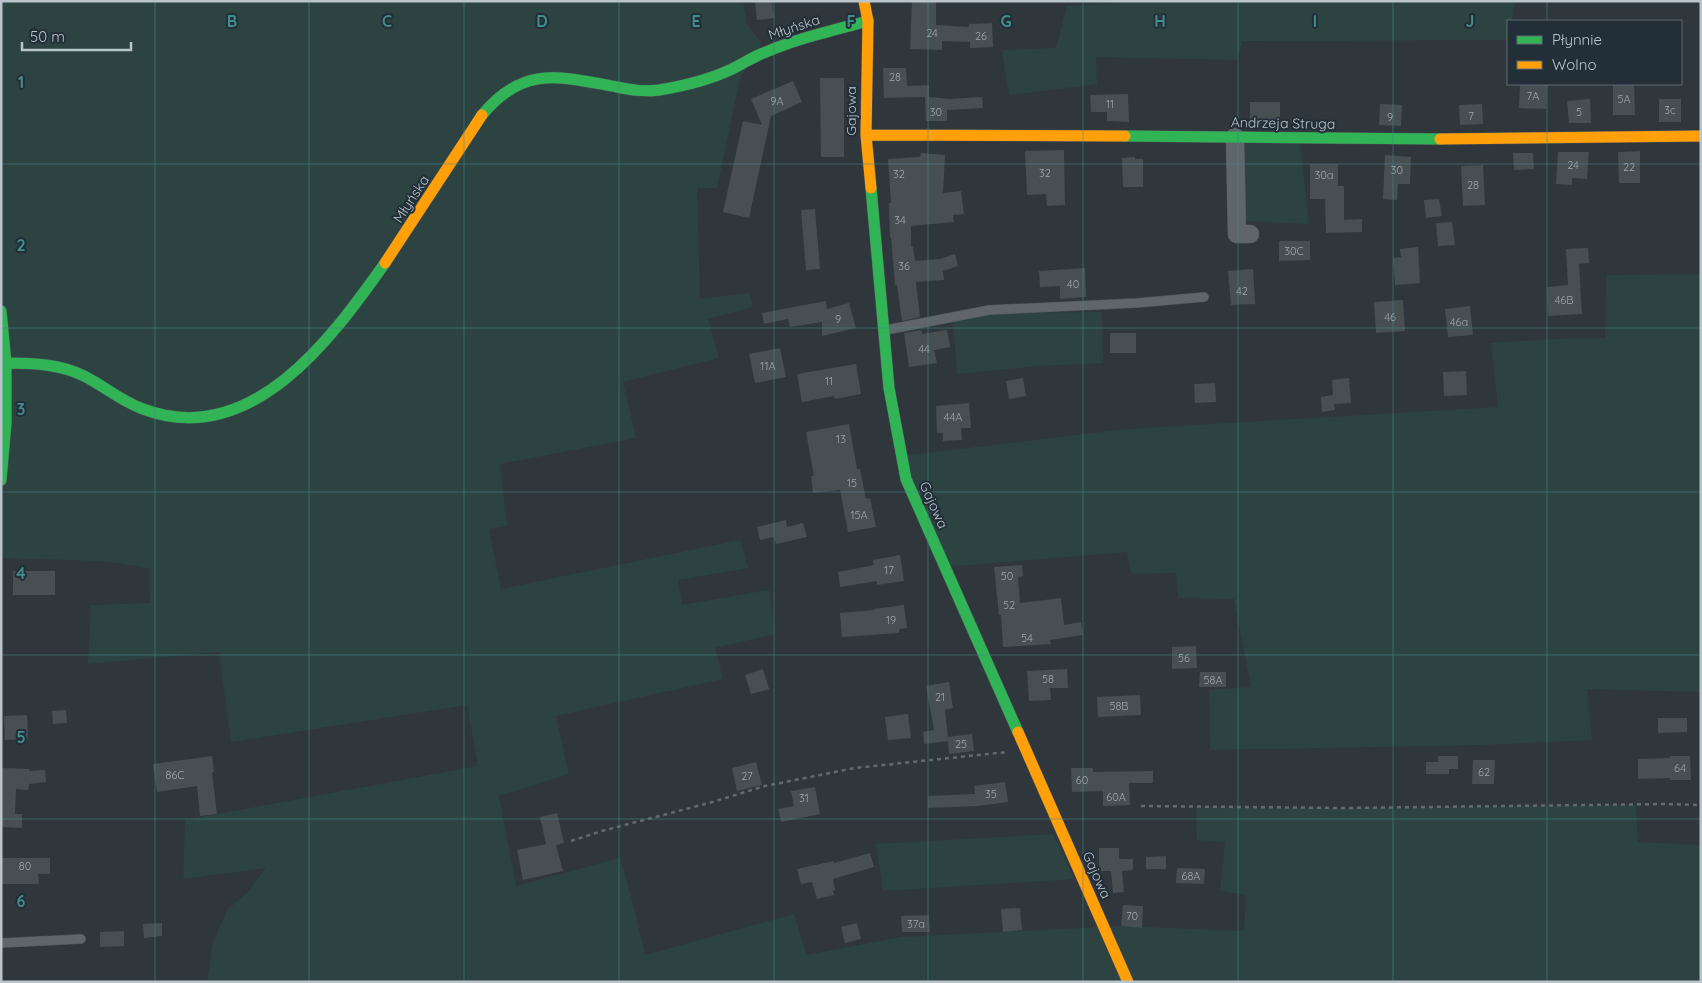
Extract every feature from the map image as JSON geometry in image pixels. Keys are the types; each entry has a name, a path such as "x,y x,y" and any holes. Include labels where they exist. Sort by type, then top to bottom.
{"street":[{"name":"Gajowa","path":"864,1 868,21 866,135 889,388 906,479 1128,982"},
{"name":"Młyńska","path":"6,363 51,365 78,373 124,400 149,411 176,418 208,416 241,406 274,388 306,362 355,305 399,244 478,120 498,98 518,84 548,76 574,78 645,92 688,86 729,71 764,52 801,39 868,21"},
{"name":"Andrzeja Struga","path":"866,135 1059,135 1391,140 1701,136"},
{"path":"1235,137 1237,234 1250,234"},
{"path":"1,311 6,363 6,423 1,480"}],"lane":[{"path":"884,330 989,310 1137,303 1204,297"},
{"path":"1,943 81,939"}],"path":[{"path":"571,842 602,831 765,786 855,768 1026,750"},
{"path":"1141,806 1346,808 1701,805"}],"green space":[{"path":"1,1 743,1 747,24 762,44 740,78 717,188 697,188 700,299 750,293 753,307 708,319 719,358 623,382 636,438 500,464 507,526 489,529 501,589 740,540 748,568 678,580 682,605 769,590 775,634 715,648 723,679 556,716 569,774 499,796 516,886 620,858 645,955 794,914 807,955 901,937 1121,926 1244,931 1246,895 1220,891 1225,842 1197,840 1196,807 1345,808 1636,805 1638,842 1701,845 1701,982 207,982 213,942 227,910 248,892 266,868 183,879 185,820 478,766 467,705 231,742 219,652 88,664 91,605 150,603 149,568 102,561 1,558"},
{"path":"1143,1 1514,1 1512,20 1507,20 1507,40 1243,41 1236,60 1096,57 1097,84 1009,95 1002,50 1056,48 1067,6"},
{"path":"1300,143 1309,224 1243,221 1241,144"},
{"path":"1701,274 1701,692 1587,689 1592,740 1481,745 1210,750 1209,690 1251,687 1234,599 1178,598 1176,573 1131,574 1127,552 945,567 902,456 1127,429 1498,407 1491,343 1605,338 1606,275"},
{"path":"1102,312 1103,363 1039,366 957,374 953,321 991,313"},
{"path":"1053,834 1074,879 883,891 876,844"}],"building":[{"path":"755,1 772,1 774,18 757,20"},
{"path":"912,1 936,1 936,25 969,27 969,24 992,23 993,47 970,48 970,42 942,41 942,50 910,49"},
{"path":"883,68 906,68 907,86 929,85 929,97 950,99 982,97 983,108 947,110 947,121 926,121 925,97 884,98"},
{"path":"820,78 844,78 844,157 821,157"},
{"path":"793,81 802,102 771,116 749,218 723,212 743,121 762,125 751,99"},
{"path":"1520,85 1547,85 1546,109 1519,108"},
{"path":"1613,85 1634,85 1635,115 1613,115"},
{"path":"1128,94 1129,122 1107,121 1107,112 1091,112 1090,95"},
{"path":"1590,99 1591,123 1569,123 1567,101"},
{"path":"1659,99 1681,99 1681,122 1659,122"},
{"path":"1250,102 1280,102 1280,124 1250,124"},
{"path":"1380,104 1402,105 1401,126 1379,125"},
{"path":"1482,104 1483,124 1460,125 1459,105"},
{"path":"1064,150 1065,205 1047,206 1046,194 1027,195 1025,151"},
{"path":"1640,151 1640,183 1619,183 1618,152"},
{"path":"1558,152 1589,152 1587,179 1572,178 1572,185 1556,184"},
{"path":"921,153 945,155 943,193 961,191 964,214 953,215 954,222 911,226 911,247 913,247 915,261 940,259 955,254 958,266 943,271 944,280 916,282 920,317 902,321 897,285 895,285 890,237 889,203 891,203 888,159 920,157"},
{"path":"1513,153 1533,153 1534,169 1514,170"},
{"path":"1385,155 1411,157 1410,184 1398,184 1397,200 1383,199"},
{"path":"1135,157 1135,159 1143,159 1143,187 1123,187 1122,158"},
{"path":"1310,164 1338,164 1338,186 1344,186 1344,220 1362,219 1362,232 1326,233 1325,199 1310,199"},
{"path":"1483,165 1485,205 1463,206 1461,166"},
{"path":"1439,199 1442,216 1426,218 1424,200"},
{"path":"815,209 820,269 806,270 801,210"},
{"path":"1452,222 1455,245 1438,246 1436,223"},
{"path":"1279,241 1310,241 1310,260 1279,261"},
{"path":"1418,247 1420,283 1395,285 1393,258 1401,257 1400,249"},
{"path":"1588,248 1589,263 1579,264 1582,314 1548,316 1547,287 1568,285 1566,249"},
{"path":"1085,268 1086,297 1060,299 1060,286 1040,287 1039,271"},
{"path":"1253,269 1255,304 1231,305 1228,271"},
{"path":"1403,300 1405,331 1376,333 1374,302"},
{"path":"826,301 827,309 849,303 856,328 822,336 822,322 790,327 788,319 764,324 762,313"},
{"path":"1470,306 1473,335 1448,337 1445,309"},
{"path":"921,330 922,334 947,330 950,347 934,350 937,363 909,367 904,333"},
{"path":"1110,333 1136,333 1136,353 1110,353"},
{"path":"780,348 786,377 755,383 749,354"},
{"path":"856,364 861,394 835,399 834,396 802,402 797,374"},
{"path":"1466,371 1467,395 1444,396 1443,372"},
{"path":"1023,378 1026,396 1009,399 1006,381"},
{"path":"1349,378 1351,403 1334,404 1335,410 1322,412 1321,397 1333,395 1332,380"},
{"path":"1215,383 1216,402 1195,403 1194,384"},
{"path":"969,403 971,428 961,428 962,440 943,441 943,433 937,433 936,406"},
{"path":"849,424 857,469 860,469 866,499 870,498 876,527 848,532 840,490 813,493 811,476 814,476 806,432"},
{"path":"786,520 787,527 803,523 807,537 776,544 774,537 760,540 757,527"},
{"path":"900,555 904,581 877,585 877,581 840,587 838,572 874,565 873,560"},
{"path":"1022,565 1023,576 1018,577 1020,603 1061,598 1064,625 1081,622 1083,635 1050,640 1051,644 1003,647 1001,615 999,615 994,567"},
{"path":"13,571 55,571 55,595 13,595"},
{"path":"904,605 907,628 899,629 899,633 842,637 840,613"},
{"path":"1196,646 1197,668 1172,669 1172,647"},
{"path":"763,669 769,689 751,694 745,675"},
{"path":"1067,669 1068,688 1050,688 1051,700 1029,701 1027,671"},
{"path":"1200,672 1226,672 1226,687 1199,687"},
{"path":"949,682 953,708 945,710 948,737 972,734 974,751 949,754 948,741 924,744 923,732 934,730 926,686"},
{"path":"1140,695 1141,715 1098,717 1097,697"},
{"path":"66,710 67,723 53,724 52,711"},
{"path":"908,714 911,738 888,740 885,717"},
{"path":"27,715 28,739 5,740 4,716"},
{"path":"1658,718 1687,718 1687,732 1658,733"},
{"path":"212,756 217,814 200,816 197,786 157,792 153,764"},
{"path":"1438,756 1458,756 1458,769 1449,769 1449,774 1426,774 1426,762 1438,762"},
{"path":"1670,756 1690,756 1691,780 1670,780 1670,778 1638,779 1638,759 1670,758"},
{"path":"1473,760 1495,760 1494,784 1472,784"},
{"path":"756,762 762,785 737,791 732,768"},
{"path":"1,768 29,769 29,771 45,770 46,782 29,784 28,790 16,789 15,814 22,814 22,828 1,827"},
{"path":"1071,768 1093,768 1093,772 1153,771 1153,783 1129,783 1130,805 1103,806 1103,791 1072,792"},
{"path":"1005,782 1008,802 978,806 928,808 928,796 975,794 974,786"},
{"path":"815,787 820,814 781,822 778,809 794,806 791,791"},
{"path":"557,813 564,843 556,845 563,871 523,880 517,850 546,844 540,817"},
{"path":"1099,848 1119,848 1119,859 1133,859 1133,870 1122,871 1124,892 1113,893 1111,871 1099,871"},
{"path":"870,853 874,867 833,879 834,895 817,899 812,882 801,884 797,869 834,861 834,863"},
{"path":"1166,856 1166,869 1146,869 1146,857"},
{"path":"1,858 50,858 50,874 38,874 39,884 1,884"},
{"path":"1177,868 1205,869 1204,884 1176,883"},
{"path":"1123,905 1143,906 1142,928 1121,926"},
{"path":"1020,908 1022,930 1003,932 1001,909"},
{"path":"929,915 930,932 902,932 901,916"},
{"path":"162,923 162,936 144,938 143,924"},
{"path":"857,923 861,939 845,943 841,927"},
{"path":"124,931 124,946 100,947 100,932"}],"traffic: fast":[{"path":"482,115 498,99 513,88 528,81 544,78 561,78 628,89 654,91 696,82 732,69 762,54 791,43 868,21"},
{"path":"1125,136 1440,139"},
{"path":"871,188 889,388 906,479 1018,732"},
{"path":"6,363 46,365 75,372 143,409 182,418 219,414 253,401 285,380 314,353 340,323 385,263"},
{"path":"1,311 6,363 6,423 1,480"}],"traffic: slow":[{"path":"864,1 868,21 866,135 871,188"},
{"path":"385,263 482,115"},
{"path":"866,135 1125,136"},
{"path":"1440,139 1701,136"},
{"path":"1018,732 1128,982"}]}
